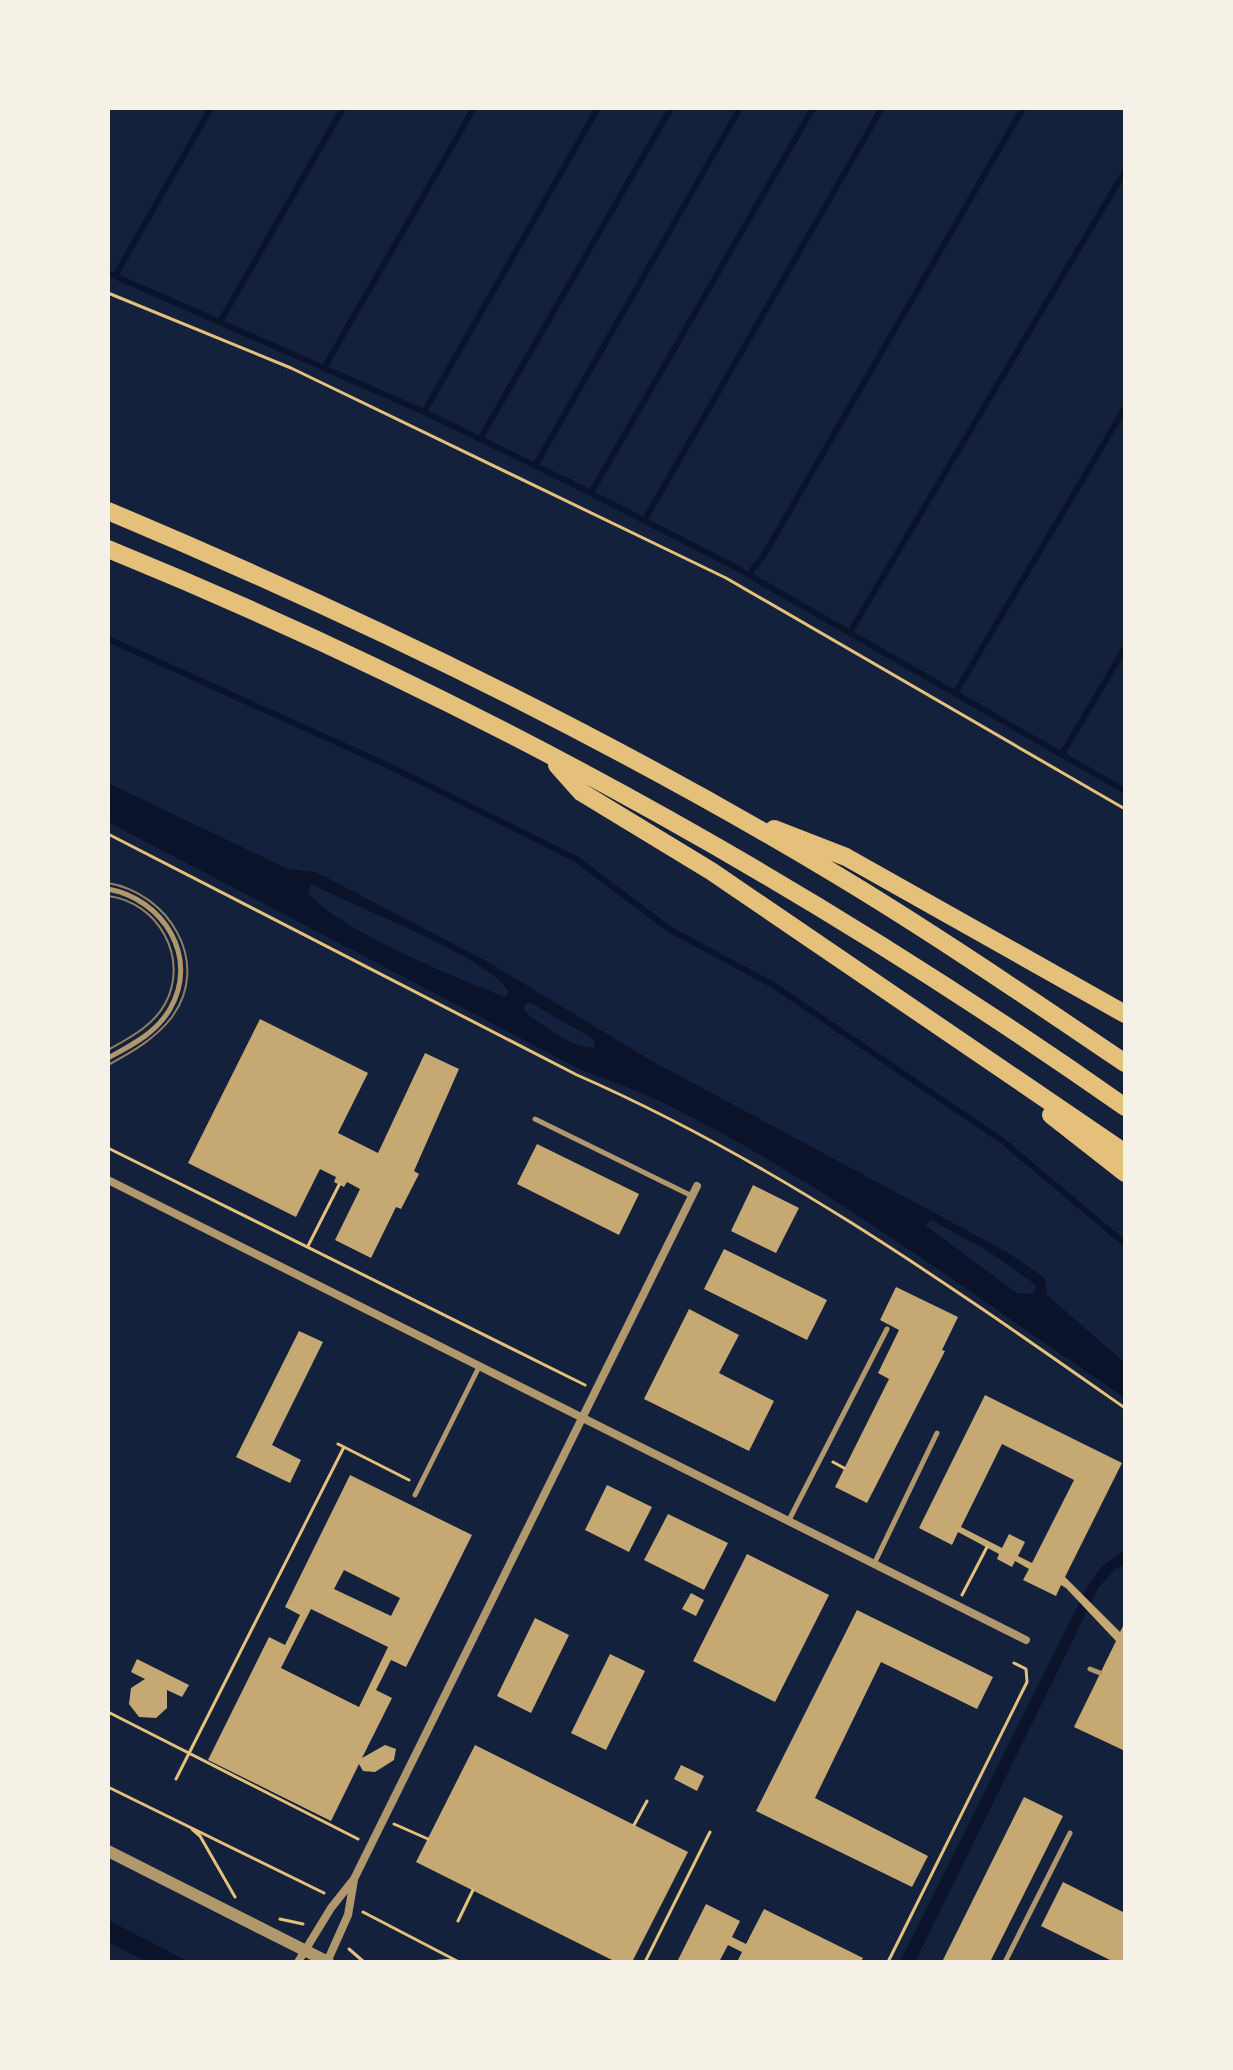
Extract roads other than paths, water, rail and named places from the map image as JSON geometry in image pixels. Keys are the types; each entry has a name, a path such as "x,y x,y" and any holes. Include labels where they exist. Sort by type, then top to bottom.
{"highway":[{"path":"108,511 275,583 468,674 701,799 837,875 1125,1063"},
{"path":"108,549 331,648 550,757 890,951 1013,1029 1125,1107"},
{"path":"550,757 581,792 652,833 1125,1153"},
{"path":"701,799 846,857 1125,1014"},
{"path":"1018,1078 1028,1098 1125,1173"}],"street":[{"path":"108,1180 1026,1640"},
{"path":"300,1956 354,1879 697,1186"},
{"path":"108,1851 300,1956 328,1962 350,1905 354,1879"}],"lane":[{"path":"108,889 139,899 160,916 177,944 181,971 176,996 154,1029 108,1058"},
{"path":"535,1119 692,1196"},
{"path":"789,1521 887,1329"},
{"path":"415,1495 480,1366"},
{"path":"874,1564 937,1433"},
{"path":"1090,1669 1100,1673"},
{"path":"1005,1962 1070,1833"}],"water":[{"path":"108,783 288,869 316,872 490,963 650,1060 1007,1252 1045,1278 1047,1295 1125,1363 1125,1398 842,1205 724,1135 654,1098 579,1069 108,822","holes":["311,884 449,948 497,978 509,992 505,997 430,966 369,936 322,906 308,892","531,1003 588,1036 595,1042 593,1048 557,1034 524,1011 525,1005","931,1220 988,1251 1036,1285 1034,1294 1017,1293 925,1225"]},
{"path":"1125,1550 1125,1565 1115,1569 1099,1587 915,1962 900,1962 1087,1587 1101,1567"},
{"path":"108,1920 189,1962 147,1962 108,1942"}],"waterway":[{"path":"115,276 211,108"},
{"path":"220,322 343,108"},
{"path":"324,368 474,108"},
{"path":"424,412 598,108"},
{"path":"480,439 671,108"},
{"path":"535,466 740,108"},
{"path":"591,493 813,108"},
{"path":"644,521 882,108"},
{"path":"748,575 764,555 1023,108"},
{"path":"850,632 1125,171"},
{"path":"108,273 424,412 567,481 735,567 1125,791"},
{"path":"956,692 1125,408"},
{"path":"108,639 389,766 576,859 669,929 773,985 1004,1142 1125,1244"},
{"path":"1062,754 1125,648"}],"tram line":[{"path":"108,883 130,889 149,900 165,915 178,933 185,953 187,974 183,996 172,1017 143,1044 108,1065"},
{"path":"108,896 126,900 155,921 165,935 174,969 172,986 160,1012 140,1031 108,1050"}]}
